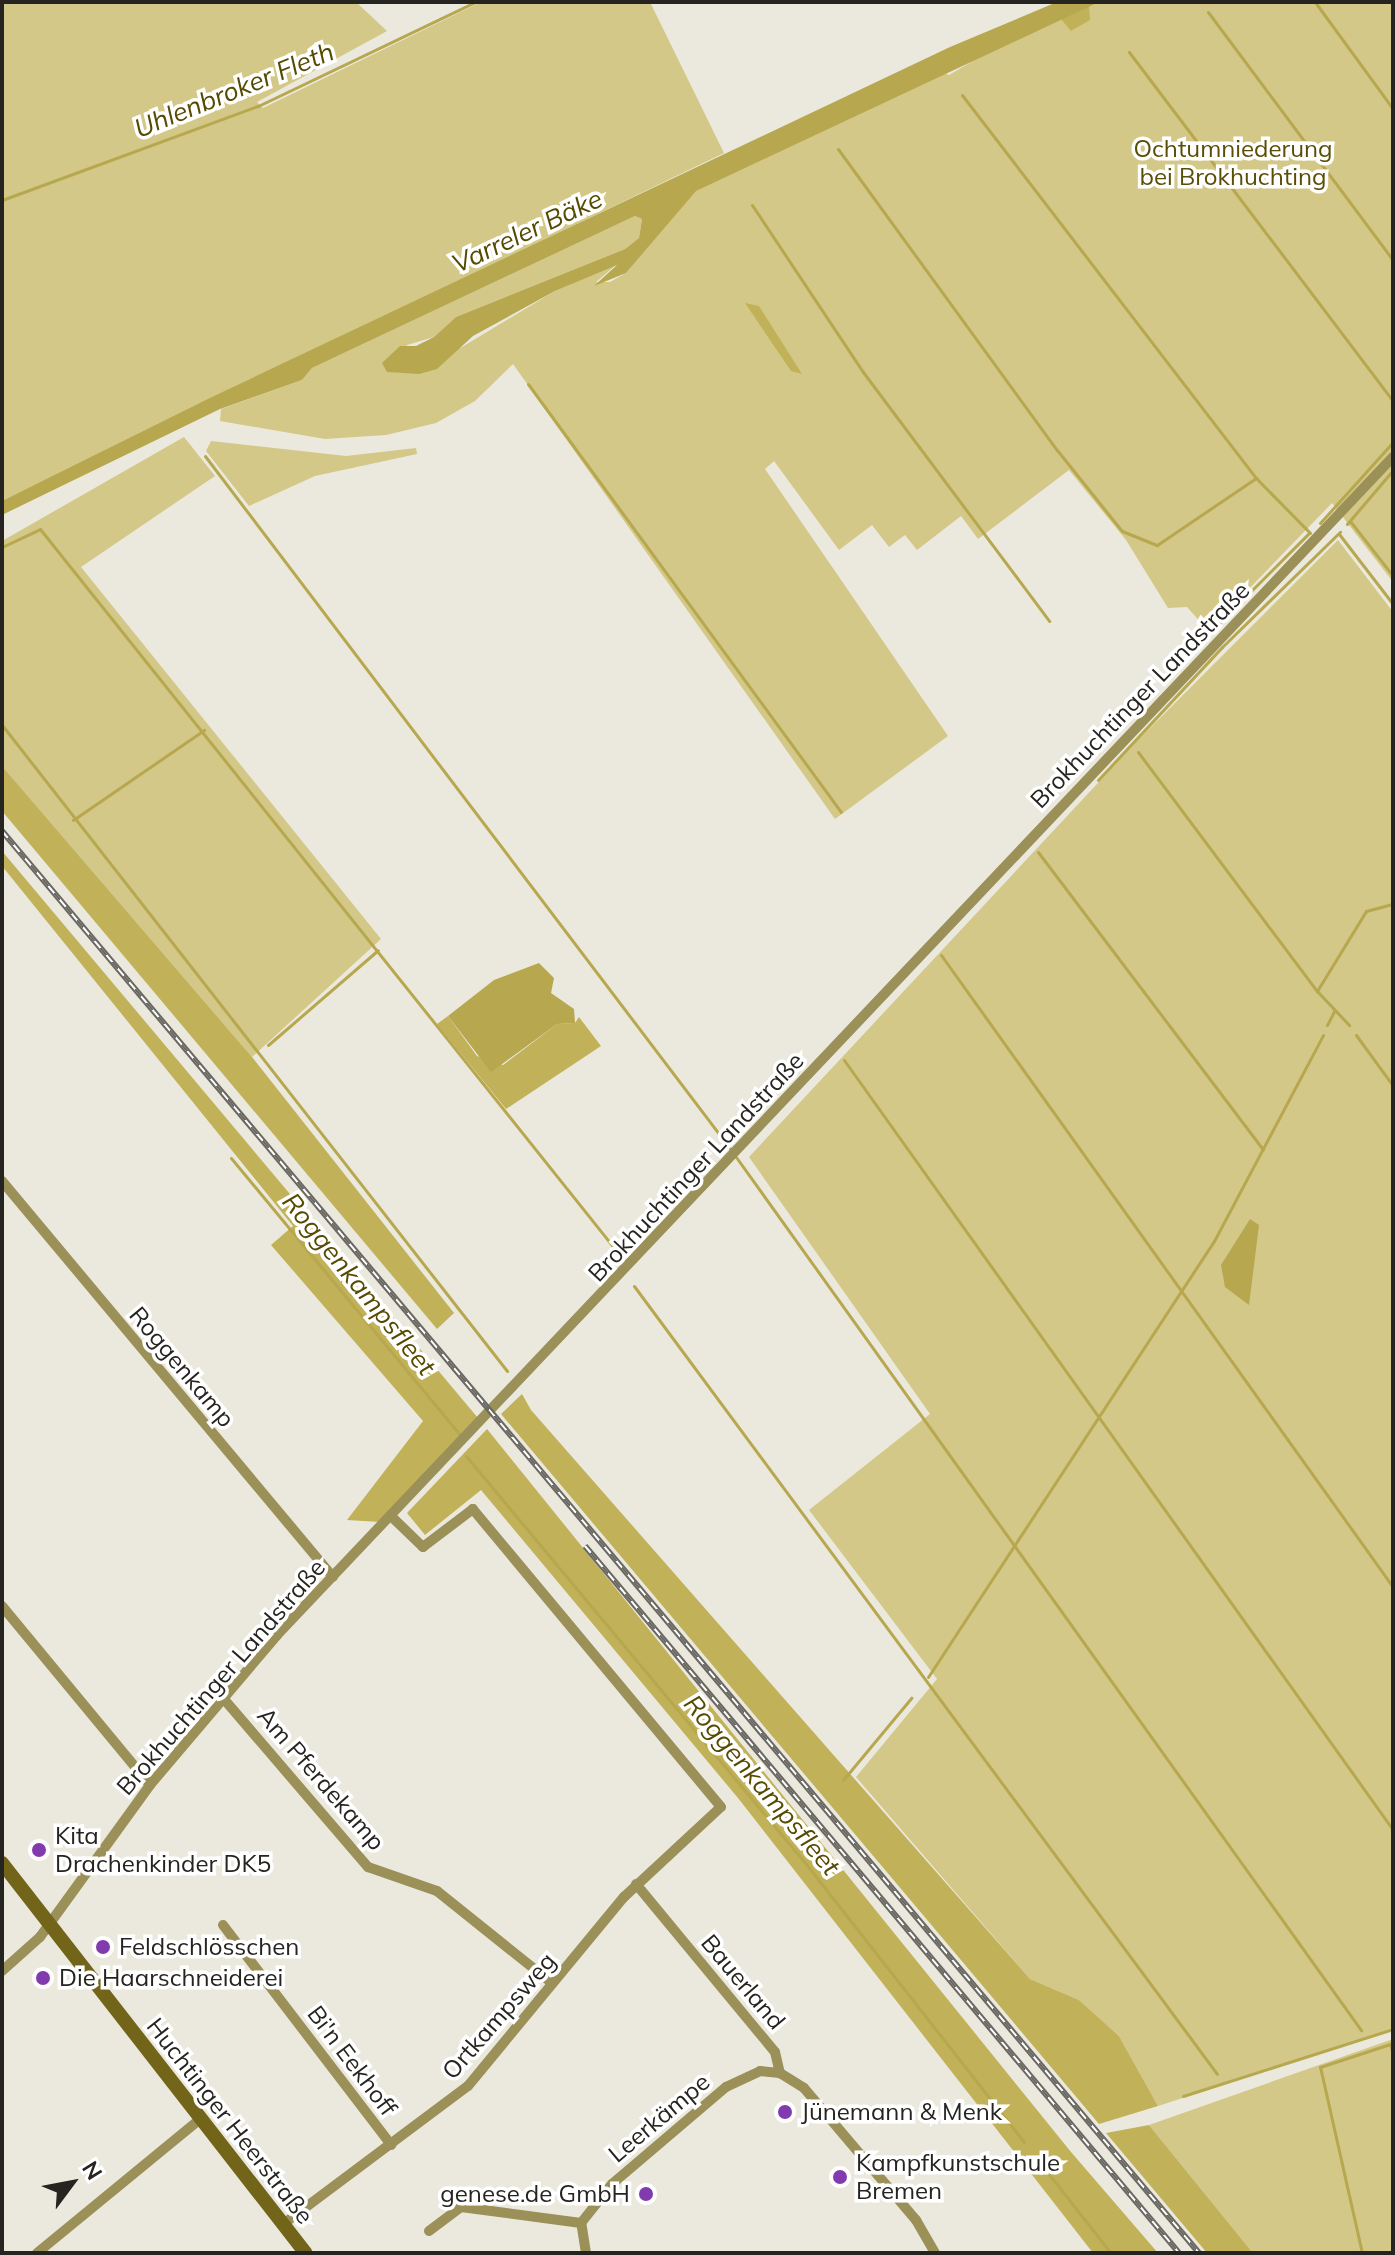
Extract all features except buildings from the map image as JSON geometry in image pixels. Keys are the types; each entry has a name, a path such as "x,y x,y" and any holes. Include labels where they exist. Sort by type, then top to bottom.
{"main road":[{"name":"Huchtinger Heerstraße","path":"2,1863 306,2253"}],"street":[{"name":"Brokhuchtinger Landstraße","path":"2,1971 40,1937 150,1785 223,1698 333,1577 393,1518 1393,457"},
{"name":"Roggenkamp","path":"2,1181 333,1577"},
{"name":"Ortkampsweg","path":"282,2225 478,2077 636,1884 707,1825 721,1807 473,1509 423,1547 393,1518"},
{"path":"2,1606 150,1785"},
{"name":"Am Pferdekamp","path":"223,1698 368,1867 437,1891 552,1983"},
{"name":"Bauerland","path":"636,1884 775,2052 780,2073 804,2088 916,2220 935,2253"},
{"name":"Bi'n Eekhoff","path":"223,1925 391,2145"},
{"name":"Leerkämpe","path":"581,2223 612,2184 726,2087 760,2071 780,2073"},
{"path":"37,2253 200,2119"},
{"path":"429,2231 461,2207 581,2223 586,2253"}],"green space":[{"path":"2,2 356,2 387,31 257,102 263,108 481,2 650,2 724,153 2,501"},
{"name":"Ochtumniederung bei Brokhuchting","path":"1073,2 1393,2 1393,582 1332,503 1244,594 1205,627 1187,607 1168,608 1126,540 1069,470 978,539 961,516 917,550 905,535 889,547 872,525 839,550 774,461 765,469 948,736 835,819 513,364 475,401 436,423 386,435 325,439 220,421 221,409 302,380 312,368 635,216 642,219 639,238 625,249 456,317 434,337 407,345 397,373 462,347 555,291 617,264 596,282 610,282 626,273 695,191 941,72 949,75"},
{"path":"184,437 215,476 81,567 381,939 252,1057 2,766 2,541"},
{"path":"211,441 346,456 416,448 417,454 315,476 249,506 206,451"},
{"path":"1338,540 1393,612 1393,2030 1158,2106 1119,2036 1079,2000 1030,1979 856,1777 937,1679 809,1510 930,1414 749,1157 1139,739"},
{"path":"1393,2039 1393,2253 1253,2253 1149,2125"}],"shaded area":[{"path":"1057,2 1099,2 696,191 626,273 594,286 617,265 555,291 473,336 437,369 419,374 387,372 382,363 400,346 416,346 434,337 456,317 625,249 639,238 642,219 635,216 312,368 302,380 220,409 2,515 2,501 212,397 950,47"},
{"path":"1089,6 1090,20 1071,31 1061,19"},
{"path":"745,303 759,306 802,374 791,371"},
{"path":"2,766 252,1057 454,1313 437,1329 2,811"},
{"path":"2,851 478,1418 380,1522 347,1520 423,1421 271,1245 293,1226 2,866"},
{"path":"539,963 554,978 551,993 574,1009 575,1023 557,1024 491,1072 448,1016 494,980"},
{"path":"448,1016 477,1056 503,1065 557,1024 575,1023 579,1017 601,1046 506,1109 437,1024"},
{"path":"1250,1219 1259,1225 1249,1305 1225,1287 1221,1265"},
{"path":"522,1394 531,1410 1030,1979 1079,2000 1119,2036 1158,2106 1099,2124 501,1414"},
{"path":"487,1429 1071,2152 1158,2253 1093,2253 738,1798 481,1490 425,1535 407,1513"},
{"path":"1149,2125 1253,2253 1207,2253 1106,2133"}],"waterway":[{"name":"Uhlenbroker Fleth","path":"2,200 258,106 475,2"},
{"path":"1315,2 1393,109"},
{"path":"1208,12 1393,260"},
{"path":"1129,52 1393,401"},
{"path":"962,95 1256,478 1310,533"},
{"path":"838,149 1057,450 1122,531 1157,545 1256,478"},
{"path":"752,205 863,372 1049,621"},
{"path":"528,384 841,812"},
{"path":"1320,523 1393,442"},
{"path":"205,456 732,1151"},
{"path":"1347,524 1393,470"},
{"path":"1350,521 1393,576"},
{"path":"2,547 40,529 619,1254"},
{"path":"1098,780 1222,647 1340,532"},
{"path":"1196,646 1309,533"},
{"path":"1339,534 1393,604"},
{"path":"2,725 507,1371"},
{"path":"73,820 204,730"},
{"path":"1138,752 1317,991 1349,1025"},
{"path":"1038,852 1263,1149"},
{"path":"1317,991 1366,911 1393,904"},
{"path":"268,1045 378,950"},
{"path":"941,955 1393,1587"},
{"path":"1327,1025 1334,1011"},
{"path":"928,1677 1214,1241 1323,1035"},
{"path":"1356,1035 1393,1086"},
{"path":"844,1060 1393,1830"},
{"path":"736,1157 1361,2030"},
{"name":"Roggenkampsfleet","path":"231,1158 459,1434"},
{"path":"634,1286 1217,2074"},
{"name":"Roggenkampsfleet","path":"466,1456 806,1864 1024,2142"},
{"path":"843,1780 911,1698"},
{"path":"1183,2096 1393,2029"},
{"path":"1362,2253 1320,2067 1393,2043"},
{"path":"1390,2044 1393,2054"},
{"name":"Roggenkampsfleet","path":"1044,2168 1111,2253"}],"railway":[{"path":"2,831 1199,2253"},
{"path":"585,1546 1179,2253"}],"place":[{"name":"Kita Drachenkinder DK5","path":"39,1850"},
{"name":"Feldschlösschen","path":"103,1947"},
{"name":"Die Haarschneiderei","path":"43,1978"},
{"name":"Jünemann & Menk","path":"785,2112"},
{"name":"Kampfkunstschule Bremen","path":"840,2177"},
{"name":"genese.de GmbH","path":"646,2194"}],"water label":[{"name":"Varreler Bäke","path":"527,231"}]}
